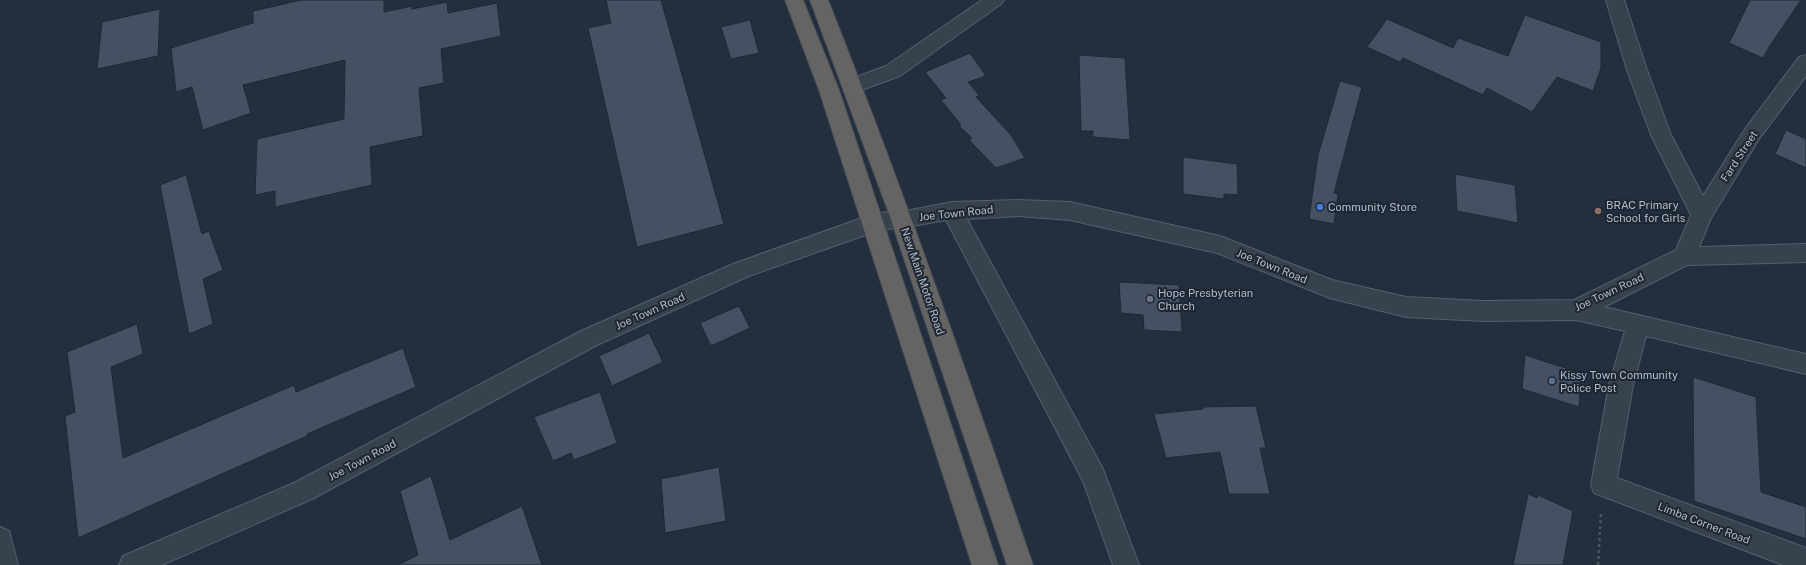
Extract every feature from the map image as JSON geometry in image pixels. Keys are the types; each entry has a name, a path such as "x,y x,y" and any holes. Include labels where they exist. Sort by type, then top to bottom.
{"highway":[{"path":"794,0 829,90 984,565"},
{"name":"New Main Motor Road","path":"819,0 853,86 902,219 1020,565"}],"street":[{"path":"853,86 893,71 995,0"},
{"path":"1615,0 1637,70 1661,136 1702,215"},
{"name":"Fard Street","path":"1684,256 1702,215 1752,134 1806,62"},
{"name":"Joe Town Road","path":"132,565 303,491 589,338 741,270 873,223 952,211 1018,208 1070,211 1220,244 1330,289 1406,307 1483,311 1576,310 1684,256 1806,253"},
{"path":"952,211 1094,477 1126,565"},
{"path":"1576,310 1806,364"},
{"path":"1603,485 1621,384 1638,325"},
{"name":"Limba Corner Road","path":"1603,485 1806,562"},
{"path":"0,540 5,565"}],"path":[{"path":"1598,565 1603,485"}],"building":[{"path":"301,0 384,0 384,12 412,6 412,9 447,2 448,13 497,3 501,36 441,49 444,83 419,88 423,136 370,147 372,185 275,207 275,191 255,195 257,139 344,119 345,60 243,85 251,113 203,130 192,87 176,92 171,48 253,23 253,11"},
{"path":"606,0 661,0 724,224 637,247 588,28 611,23"},
{"path":"1750,0 1801,0 1763,58 1729,43"},
{"path":"160,9 158,56 97,69 102,22"},
{"path":"1525,15 1601,42 1601,68 1593,91 1557,77 1532,112 1487,88 1483,95 1403,58 1400,62 1367,47 1387,19 1453,48 1458,38 1508,56"},
{"path":"750,20 759,53 731,59 721,27"},
{"path":"970,53 986,76 968,82 979,95 976,97 1011,135 1025,158 996,168 969,140 972,138 959,126 961,125 941,100 946,98 925,72"},
{"path":"1079,55 1125,58 1130,140 1093,137 1093,131 1081,131"},
{"path":"1340,81 1362,87 1334,193 1338,194 1334,224 1309,219 1318,155"},
{"path":"1786,130 1806,139 1806,168 1775,154"},
{"path":"1183,157 1237,164 1238,195 1224,194 1224,199 1183,194"},
{"path":"1455,174 1515,185 1518,223 1457,211"},
{"path":"186,175 202,234 209,231 223,270 203,279 213,324 189,334 160,185"},
{"name":"Hope Presbyterian Church","path":"1119,282 1179,285 1182,332 1144,330 1143,315 1121,313"},
{"path":"739,306 750,328 711,346 700,323"},
{"path":"137,324 143,354 111,367 123,458 294,385 296,392 403,348 416,387 307,434 307,436 78,538 65,416 75,412 67,352"},
{"path":"649,333 663,362 612,386 599,356"},
{"name":"Kissy Town Community Police Post","path":"1525,355 1581,373 1579,407 1522,389"},
{"path":"1693,377 1756,397 1761,492 1806,507 1806,539 1694,501"},
{"path":"600,392 617,443 574,460 571,453 553,461 534,417"},
{"path":"1256,406 1266,448 1260,448 1270,494 1229,494 1220,452 1166,458 1154,414 1203,409 1203,407"},
{"path":"719,467 726,521 665,533 661,479"},
{"path":"431,476 450,540 522,506 542,565 398,565 418,555 400,491"},
{"path":"1528,494 1537,498 1538,495 1573,511 1563,565 1513,565"}],"place":[{"name":"Community Store","path":"1320,207"},
{"name":"BRAC Primary School for Girls","path":"1598,211"},
{"name":"Hope Presbyterian Church","path":"1150,299"},
{"name":"Kissy Town Community Police Post","path":"1552,381"}]}
